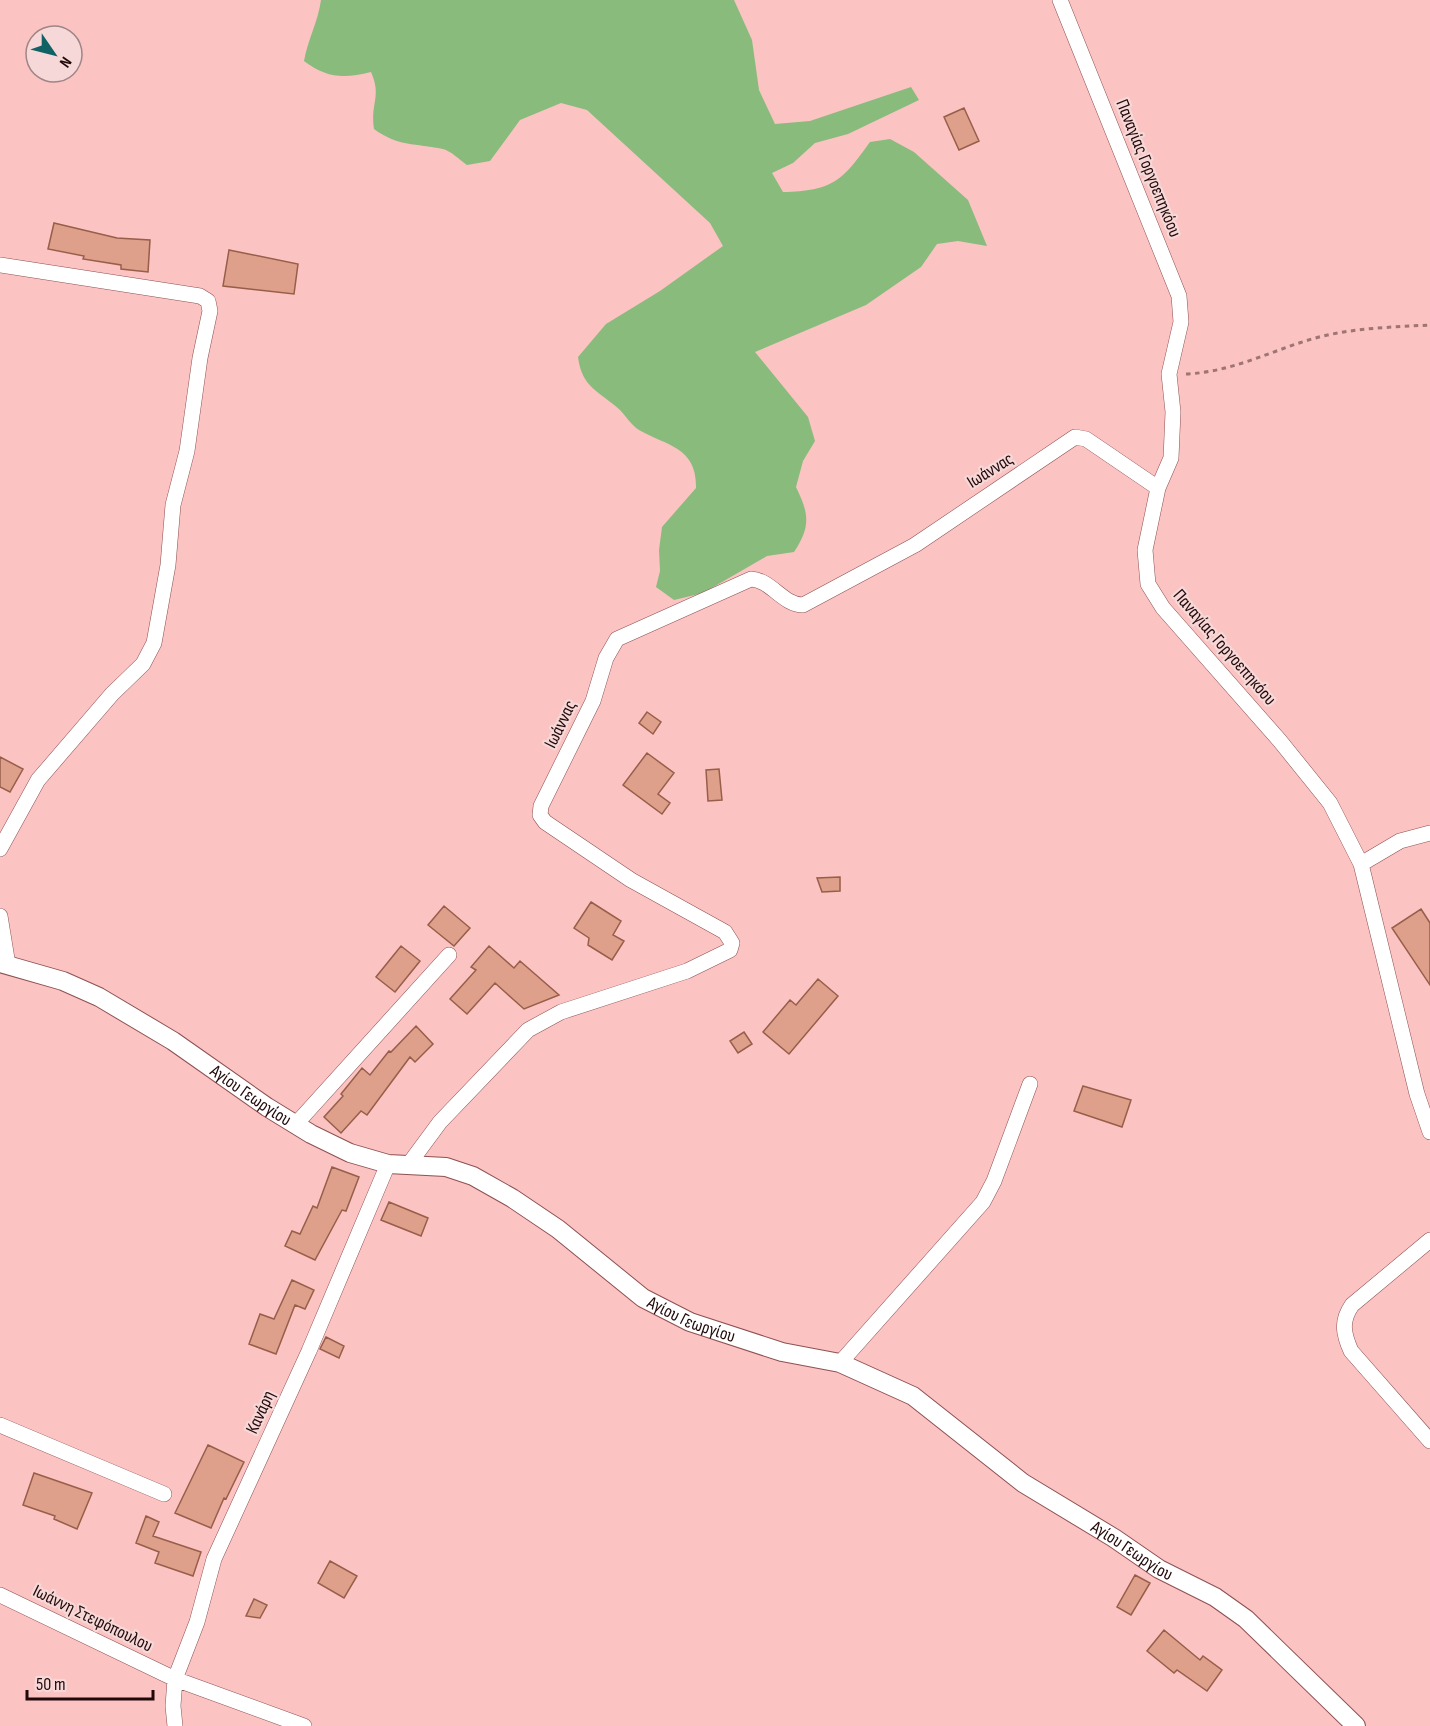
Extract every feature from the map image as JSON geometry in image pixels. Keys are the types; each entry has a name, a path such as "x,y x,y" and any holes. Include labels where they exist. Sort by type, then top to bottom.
{"street":[{"name":"Παναγίας Γοργοεπηκόου","path":"1060,0 1179,296 1181,322 1169,374 1173,412 1172,458 1158,488 1145,550 1148,584 1163,608 1280,741 1330,803 1361,864 1417,1094 1430,1132"},
{"path":"0,265 200,296 208,301 210,311 200,358 187,451 173,505 168,565 154,643 143,664 112,694 38,780 0,849"},
{"name":"Ιωάννας","path":"409,1164 440,1122 528,1030 561,1012 687,971 729,950 730,937 725,932 631,880 545,822 540,815 542,806 594,701 606,658 617,639 751,579 761,581 793,603 803,605 915,545 1075,437 1086,439 1158,488"},
{"path":"1361,864 1400,841 1430,834"},
{"path":"0,916 4,964"},
{"path":"296,1124 449,955"},
{"name":"Αγίου Γεωργίου","path":"4,964 63,981 99,997 144,1022 296,1124 350,1153 388,1164 446,1167 473,1176 512,1197 566,1236 643,1298 690,1322 782,1352 840,1363 913,1396 1023,1483 1114,1538 1159,1569 1215,1597 1272,1643 1356,1726"},
{"path":"840,1363 982,1202 994,1181 1030,1084"},
{"name":"Κανάρη","path":"175,1726 172,1706 175,1679 197,1622 214,1558 313,1341 388,1164"},
{"path":"1430,1240 1352,1305 1344,1317 1344,1335 1351,1351 1430,1441"},
{"path":"0,1425 164,1494"},
{"name":"Ιωάννη Στεφόπουλου","path":"0,1595 175,1679 304,1726"}],"path":[{"path":"1169,374 1204,373 1319,337 1384,327 1430,325"}],"green space":[{"path":"321,0 734,0 752,40 759,90 775,124 810,121 911,87 919,100 848,134 815,143 793,163 772,173 783,192 825,186 843,175 870,142 890,139 914,152 968,200 987,246 958,241 937,244 921,267 866,305 755,352 808,417 815,441 803,461 796,487 806,513 806,527 794,552 767,556 703,593 674,600 656,587 660,571 659,550 662,527 696,488 695,474 686,456 636,428 620,410 593,388 583,376 580,367 578,357 606,324 660,291 723,246 710,223 587,110 561,103 520,120 490,161 467,165 446,150 407,144 383,135 374,129 376,88 371,72 352,76 336,76 320,71 304,61"}],"building":[{"path":"964,108 979,141 959,150 944,117"},
{"path":"54,223 117,238 150,240 148,272 121,269 121,265 83,259 84,256 48,249"},
{"path":"229,250 298,264 294,294 223,286"},
{"path":"647,712 661,722 653,734 639,723"},
{"path":"647,753 674,773 658,794 670,803 662,814 623,785"},
{"path":"0,757 23,769 10,792 0,787"},
{"path":"719,769 722,800 708,801 706,770"},
{"path":"840,877 840,891 822,892 817,878"},
{"path":"591,902 621,921 613,935 624,941 612,960 588,945 589,938 574,928"},
{"path":"444,906 470,928 454,946 428,925"},
{"path":"1421,909 1430,923 1430,985 1392,928"},
{"path":"401,946 420,961 395,992 376,977"},
{"path":"489,946 514,968 520,961 559,995 524,1009 495,983 467,1014 450,999 476,970 471,967"},
{"path":"818,979 838,996 789,1054 763,1032 790,1000 796,1005"},
{"path":"416,1026 433,1044 415,1062 410,1057 367,1115 361,1111 341,1133 324,1117 343,1096 341,1094 362,1068 370,1075 389,1051 391,1052"},
{"path":"744,1032 752,1044 738,1053 730,1041"},
{"path":"1083,1086 1131,1100 1122,1127 1074,1111"},
{"path":"332,1167 359,1177 346,1211 342,1210 315,1260 285,1246 292,1231 300,1234 313,1206 317,1208"},
{"path":"389,1202 428,1218 421,1236 381,1220"},
{"path":"292,1280 314,1290 305,1309 295,1305 276,1354 249,1344 260,1314 274,1319"},
{"path":"326,1337 344,1346 339,1358 320,1349"},
{"path":"208,1445 244,1462 211,1528 175,1513"},
{"path":"34,1473 92,1493 77,1529 54,1519 55,1516 23,1505"},
{"path":"146,1516 159,1522 153,1536 201,1552 193,1576 155,1563 159,1552 136,1543"},
{"path":"330,1561 357,1576 344,1598 318,1583"},
{"path":"1135,1575 1150,1583 1131,1615 1117,1607"},
{"path":"254,1599 267,1605 260,1618 246,1616"},
{"path":"1164,1630 1200,1660 1203,1656 1222,1670 1207,1691 1177,1670 1174,1673 1147,1651"}]}
